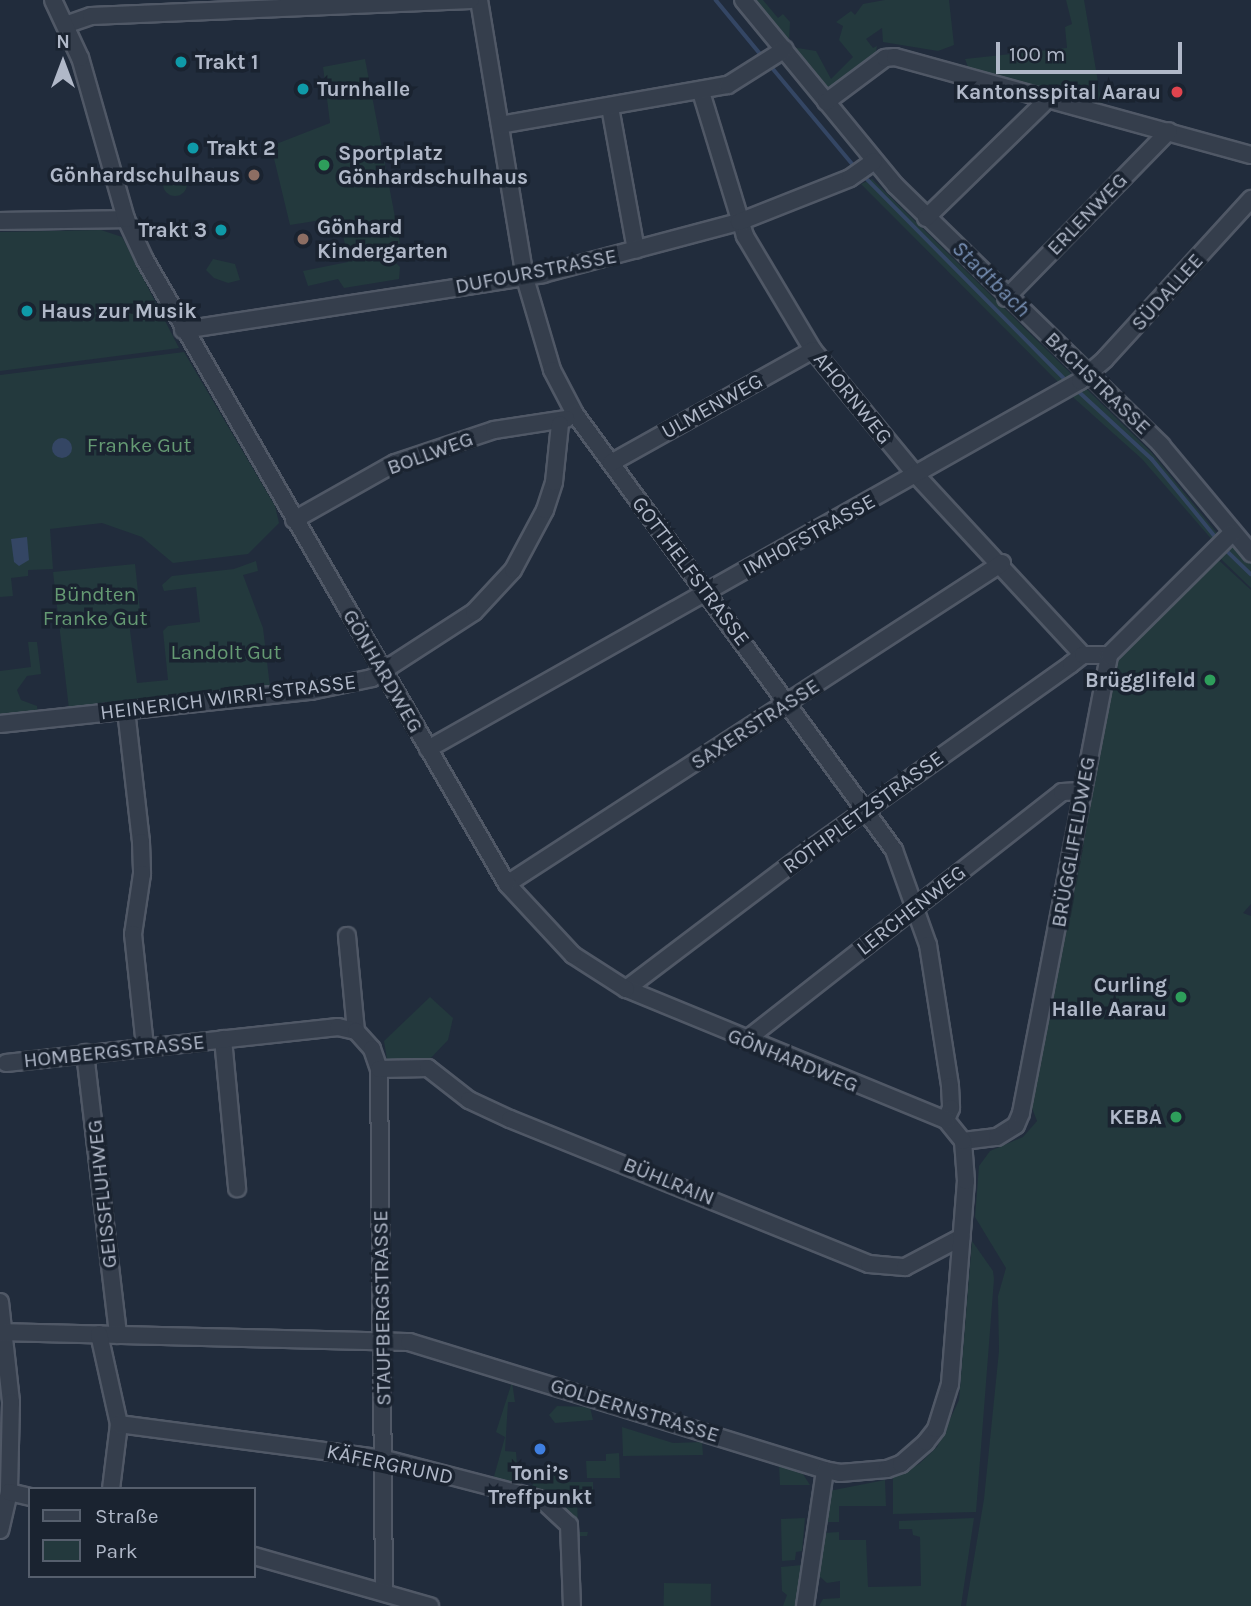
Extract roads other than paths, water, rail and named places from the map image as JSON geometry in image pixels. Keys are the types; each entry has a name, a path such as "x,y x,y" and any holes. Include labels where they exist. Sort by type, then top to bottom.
{"street":[{"path":"68,23 90,16 471,0"},
{"name":"GOTTHELFSTRASSE","path":"479,0 525,278 552,370 575,414 789,702 894,850 917,905 929,944 950,1086 951,1108 946,1120"},
{"name":"BACHSTRASSE","path":"743,0 775,56 826,102 863,170 926,218 1085,377 1183,469 1232,533 1251,553"},
{"name":"GÖNHARDWEG","path":"54,1 68,23 126,219 183,330 294,520 386,669 428,749 507,884 573,955 626,989 946,1120"},
{"path":"500,125 701,92 743,79 775,56"},
{"path":"826,102 885,58 895,57 1050,97 1251,155"},
{"name":"AHORNWEG","path":"701,92 739,222 758,264 813,351 916,476 1002,563 1083,655"},
{"path":"926,218 1050,97"},
{"path":"610,107 636,250"},
{"name":"ERLENWEG","path":"1006,298 1169,131"},
{"name":"DUFOURSTRASSE","path":"183,330 525,278 739,222 863,170"},
{"name":"SÜDALLEE","path":"1085,377 1251,199"},
{"path":"0,221 126,219"},
{"name":"ULMENWEG","path":"611,463 813,351"},
{"name":"IMHOFSTRASSE","path":"428,749 916,476 1085,377"},
{"path":"560,424 575,414"},
{"name":"BOLLWEG","path":"294,520 395,463 456,442 524,424 560,424"},
{"name":"HEINERICH WIRRI-STRASSE","path":"0,724 338,687 372,678 474,612 513,570 545,510 554,482 560,424"},
{"path":"1083,655 1109,655 1232,533"},
{"name":"SAXERSTRASSE","path":"507,884 1002,563"},
{"name":"ROTHPLETZSTRASSE","path":"626,989 1083,655"},
{"name":"BRÜGGLIFELDWEG","path":"963,1141 997,1137 1016,1125 1021,1114 1109,655"},
{"path":"126,710 141,842 142,874 134,934 145,1046"},
{"name":"LERCHENWEG","path":"746,1040 1062,792 1082,791"},
{"path":"347,936 356,1031"},
{"name":"HOMBERGSTRASSE","path":"6,1063 317,1028 356,1031"},
{"name":"STAUFBERGSTRASSE","path":"356,1031 372,1049 379,1069 385,1459 384,1592"},
{"name":"HOMBERGSTRASSE","path":"223,1038 237,1188"},
{"name":"GEISSFLUHWEG","path":"86,1053 118,1335"},
{"name":"BÜHLRAIN","path":"379,1069 428,1068 469,1100 521,1124 869,1265 905,1267 962,1237"},
{"path":"946,1120 963,1141"},
{"name":"GOLDERNSTRASSE","path":"1,1332 382,1339 460,1355 825,1470 859,1473 901,1464 936,1429 950,1384 962,1237 963,1141"},
{"path":"0,1301 1,1332 11,1402 9,1492 0,1530"},
{"path":"99,1334 119,1424 111,1487"},
{"name":"KÄFERGRUND","path":"119,1424 385,1459 542,1500 552,1506 569,1525 572,1606"},
{"path":"805,1606 825,1470"},
{"path":"9,1492 28,1497"},
{"path":"256,1557 430,1606"}],"water":[{"path":"58,438 66,438 72,448 66,458 58,458 52,452 52,444"},
{"path":"27,537 29,560 19,566 14,562 11,539"}],"waterway":[{"name":"Stadtbach","path":"716,0 763,57"},
{"name":"Stadtbach","path":"770,65 855,167"},
{"name":"Stadtbach","path":"863,175 1069,383"},
{"name":"Stadtbach","path":"1075,388 1152,459 1218,540"},
{"name":"Stadtbach","path":"1225,549 1251,574"}],"place":[{"name":"Trakt 1","path":"181,62"},
{"name":"Turnhalle","path":"303,89"},
{"name":"Kantonsspital Aarau","path":"1177,92"},
{"name":"Trakt 2","path":"193,148"},
{"name":"Sportplatz Gönhardschulhaus","path":"324,165"},
{"name":"Gönhardschulhaus","path":"254,175"},
{"name":"Trakt 3","path":"221,230"},
{"name":"Gönhard Kindergarten","path":"303,239"},
{"name":"Haus zur Musik","path":"27,311"},
{"name":"Brügglifeld","path":"1210,680"},
{"name":"Curling Halle Aarau","path":"1181,997"},
{"name":"KEBA","path":"1176,1117"},
{"name":"Toni’s Treffpunkt","path":"540,1449"}],"park label":[{"name":"Franke Gut","path":"139,445"},
{"name":"Bündten Franke Gut","path":"95,606"},
{"name":"Landolt Gut","path":"226,652"}]}
